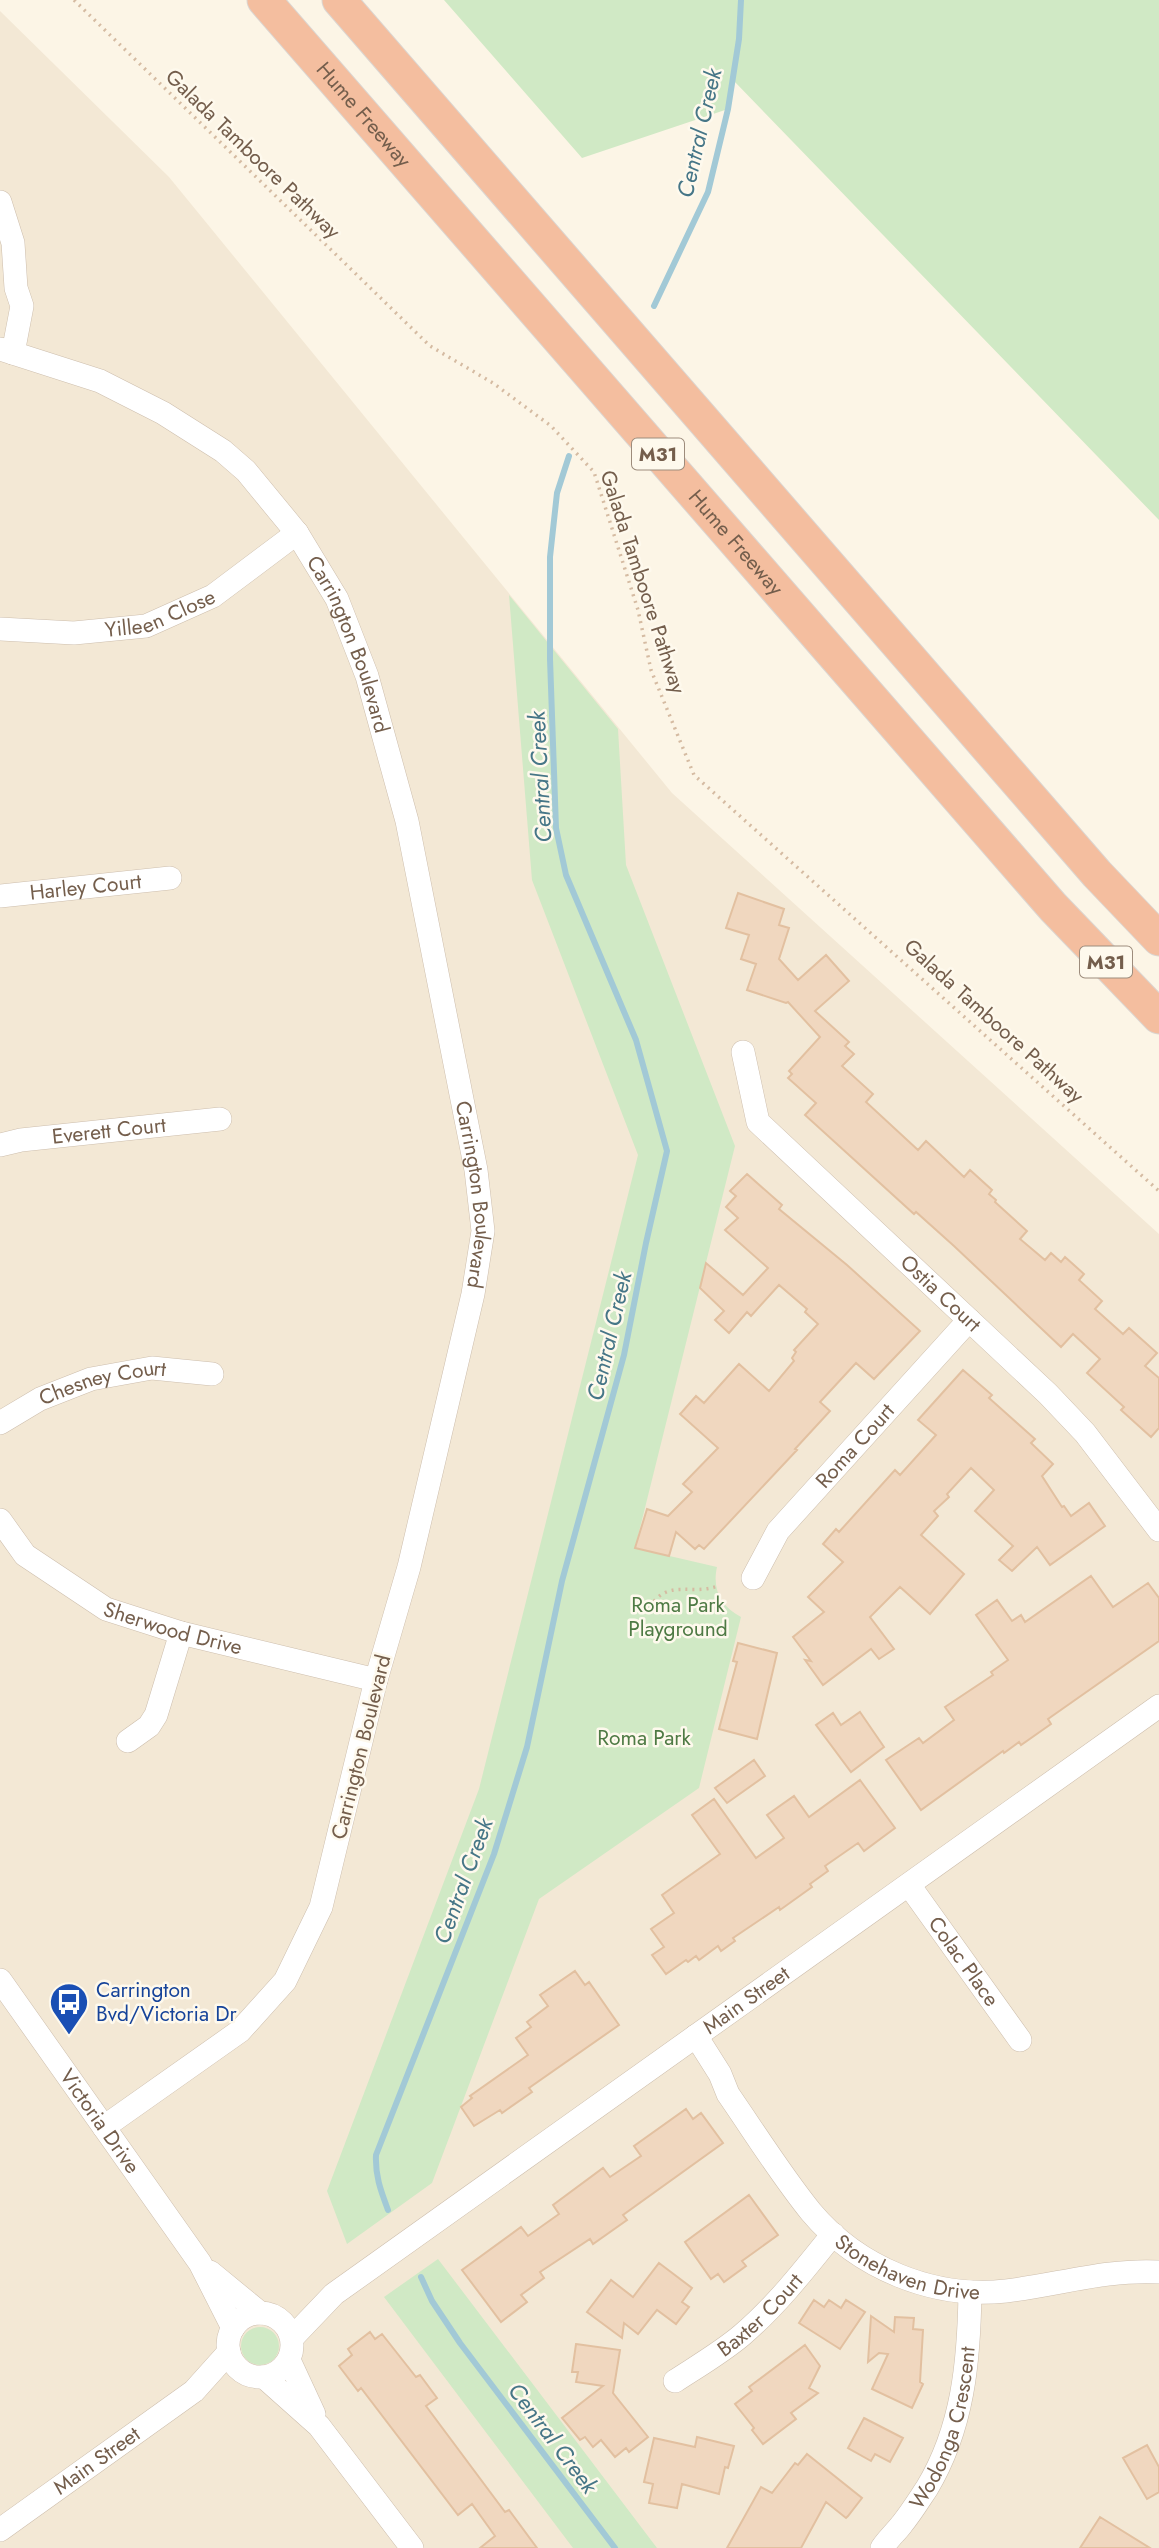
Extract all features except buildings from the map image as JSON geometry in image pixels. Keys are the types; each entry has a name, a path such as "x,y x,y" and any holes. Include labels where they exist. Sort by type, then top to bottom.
{"highway":[{"name":"Hume Freeway","path":"264,0 1053,907 1159,1017"},
{"name":"M31","path":"339,0 1097,874 1159,939"}],"street":[{"path":"0,202 13,243 16,288 4,346"},
{"name":"Carrington Boulevard","path":"4,346 100,381 173,419 223,451 246,471 297,533 337,599 367,676 400,795 476,1170 483,1231 473,1294 409,1567 376,1680 321,1907 285,1981 240,2031 104,2127"},
{"name":"Yilleen Close","path":"0,629 74,633 146,626 213,596 297,533"},
{"name":"Harley Court","path":"0,896 170,878"},
{"name":"Ostia Court","path":"743,1052 758,1122 1048,1394 1085,1433 1159,1530"},
{"name":"Everett Court","path":"0,1145 21,1140 220,1119"},
{"name":"Roma Court","path":"753,1578 778,1531 969,1320"},
{"name":"Chesney Court","path":"0,1423 40,1399 91,1378 152,1368 212,1374"},
{"name":"Sherwood Drive","path":"0,1520 25,1555 106,1609 181,1633 376,1680"},
{"path":"128,1741 149,1726 156,1715 181,1633"},
{"name":"Main Street","path":"290,2349 334,2294 1159,1706"},
{"name":"Colac Place","path":"909,1885 1020,2040"},
{"name":"Victoria Drive","path":"0,1980 200,2263 233,2328"},
{"name":"Stonehaven Drive","path":"690,2041 711,2080 728,2094 811,2212 861,2257 897,2275 922,2284 971,2292 1040,2287 1115,2273 1159,2272"},
{"name":"Baxter Court","path":"675,2381 742,2335 809,2265 833,2234"},
{"name":"Victoria Drive","path":"200,2263 269,2316"},
{"name":"Wodonga Crescent","path":"882,2548 925,2491 952,2437 962,2402 971,2292"},
{"name":"Main Street","path":"269,2316 334,2294"},
{"path":"319,2426 290,2349 284,2323 269,2316 250,2315 233,2328 229,2336 229,2352 239,2370 256,2376 319,2426 412,2548"},
{"path":"256,2376 274,2374 290,2349"},
{"name":"Main Street","path":"0,2530 194,2392 229,2352"},
{"name":"Main Street","path":"194,2392 256,2376"}],"path":[{"name":"Galada Tamboore Pathway","path":"74,0 430,346 493,383 551,426 594,472 638,610 651,670 694,775 1159,1191"},
{"path":"650,1608 656,1598 666,1591 708,1590 718,1586"}],"shaded area":[{"path":"0,11 169,177 672,793 1159,1234 1159,2548 0,2548"}],"green space":[{"path":"444,0 1159,0 1159,520 733,80 728,109 582,158"},
{"path":"509,595 618,729 626,865 735,1146 635,1548 717,1567 717,1590 728,1608 741,1617 699,1788 539,1899 432,2183 347,2244 327,2191 479,1789 638,1155 532,880"},
{"path":"438,2259 657,2548 573,2548 384,2297"},
{"path":"260,2327 273,2333 279,2346 273,2359 260,2365 247,2359 241,2346 247,2333"}],"waterway":[{"name":"Central Creek","path":"654,306 708,192 728,109 739,39 741,0"},
{"name":"Central Creek","path":"388,2210 378,2177 376,2155 494,1854 527,1747 562,1581 624,1355 667,1151 636,1040 566,875 556,828 550,659 550,557 557,493 569,456"},
{"name":"Central Creek","path":"421,2277 432,2301 460,2343 615,2548"}],"place":[{"name":"Carrington Bvd/Victoria Dr","path":"69,2036"}],"park label":[{"name":"Roma Park Playground","path":"678,1617"},
{"name":"Roma Park","path":"644,1738"}]}
